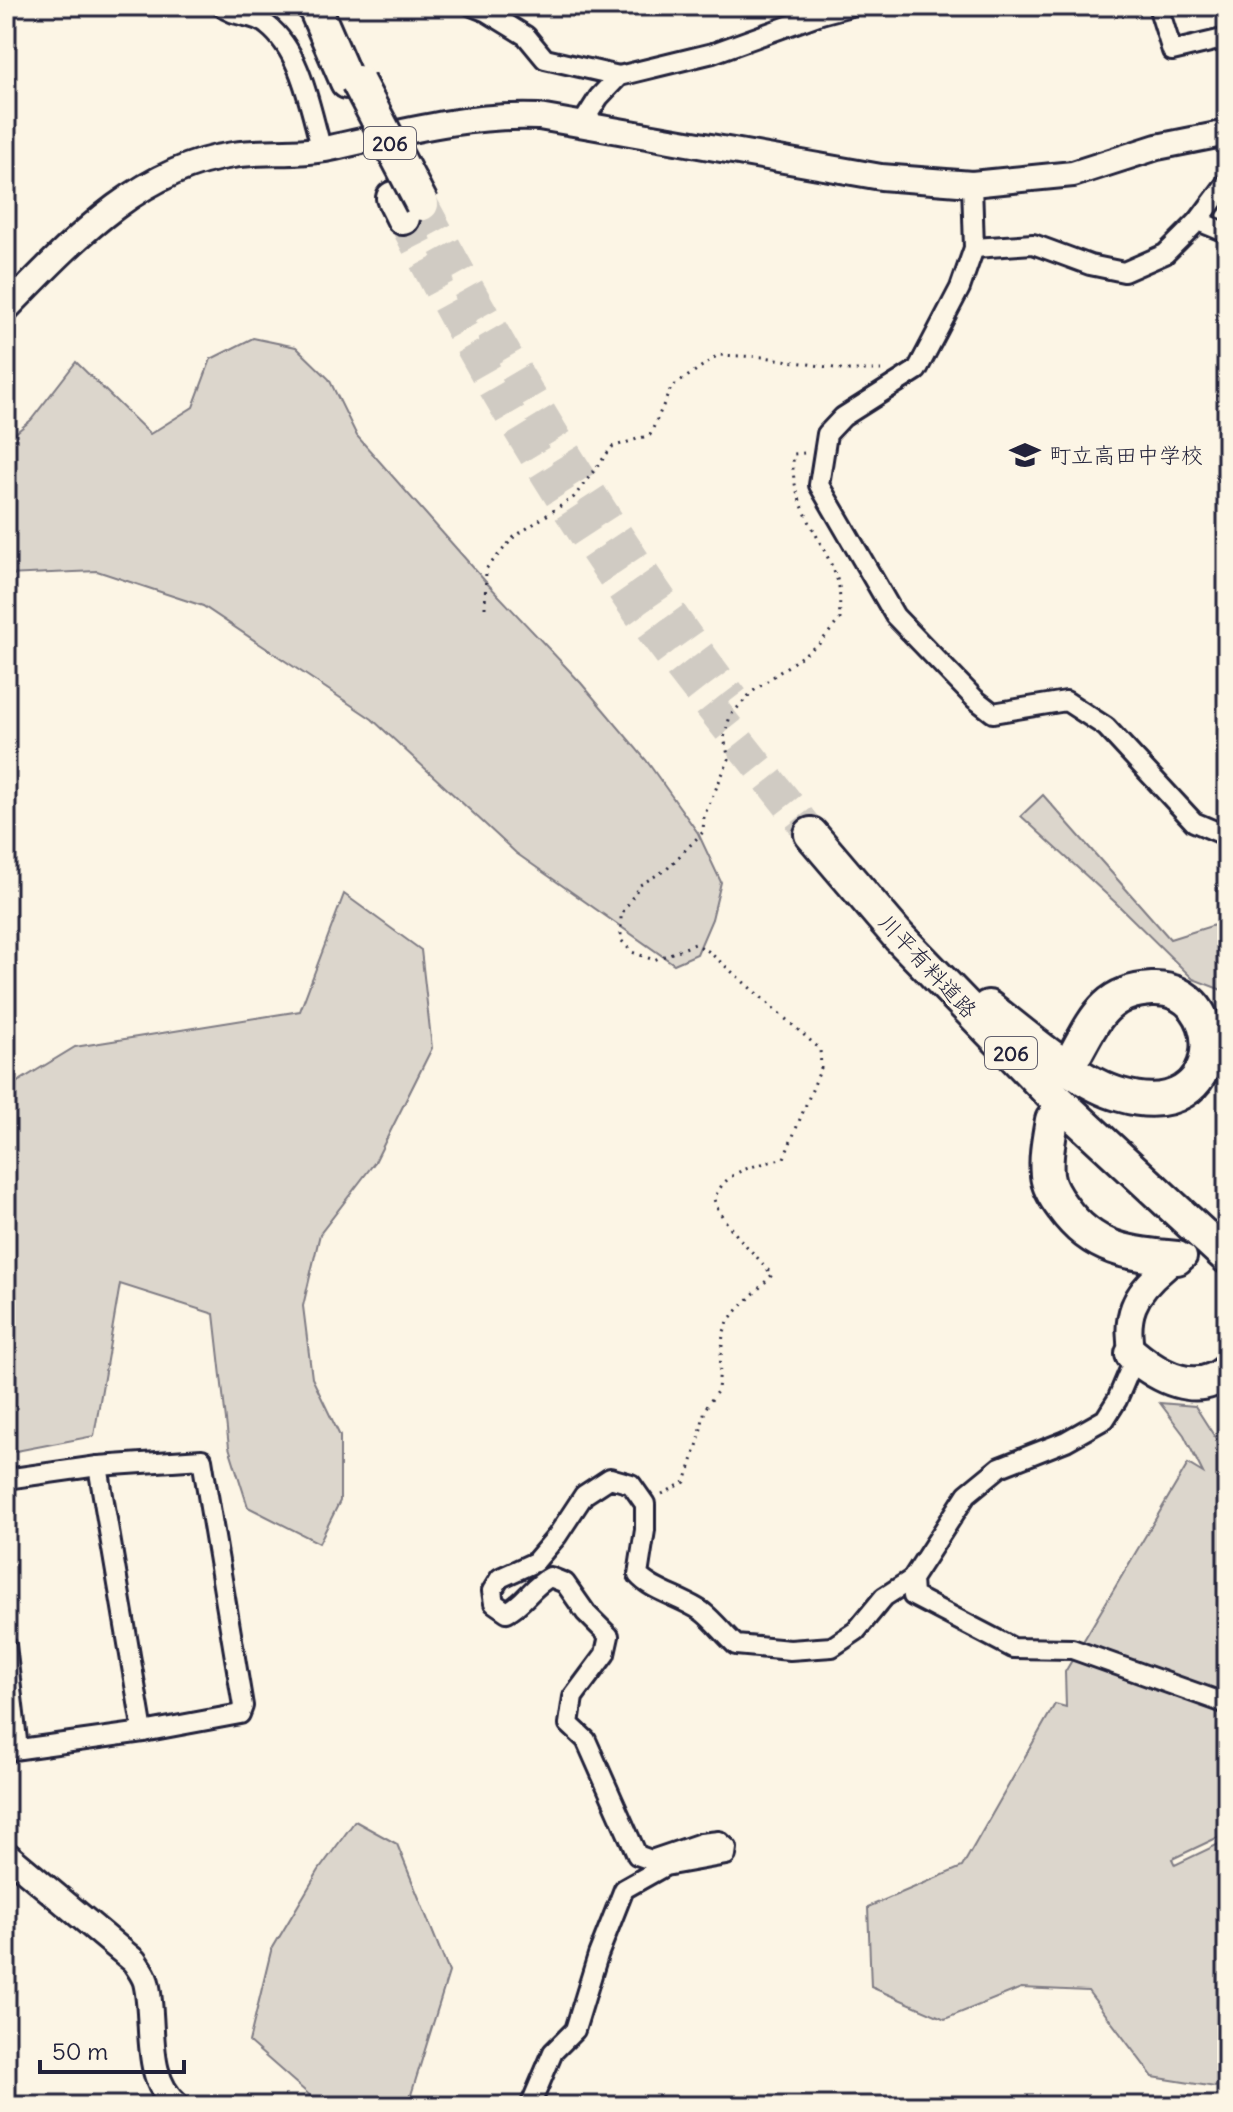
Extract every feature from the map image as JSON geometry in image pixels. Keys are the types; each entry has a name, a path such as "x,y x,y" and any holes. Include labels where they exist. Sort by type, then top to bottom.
{"highway":[{"name":"206","path":"314,6 352,82 406,207"},
{"name":"206","path":"327,6 352,82"},
{"name":"川平有料道路","path":"1227,1241 1102,1125 979,1001 818,828 899,937 1052,1107 1227,1257"},
{"path":"979,1001 1062,1064 1107,1089 1132,1098 1172,1097 1192,1087 1204,1070 1209,1048 1204,1025 1195,1006 1162,988 1122,994 1105,1006 1077,1051"},
{"path":"1052,1107 1047,1177 1056,1198 1072,1220 1106,1245 1134,1254 1184,1257"},
{"path":"1052,1107 1227,1283"},
{"path":"1132,1354 1165,1378 1185,1383 1204,1383 1227,1371"}],"street":[{"path":"221,6 229,13 265,14 296,66 322,150"},
{"path":"472,6 526,36 545,59 619,76 713,53 851,6"},
{"path":"1158,6 1172,51 1227,38"},
{"path":"582,124 599,97 619,76"},
{"path":"6,309 67,247 110,211 156,181 198,162 233,155 322,150 466,119 539,117 881,177 972,184 1073,174 1157,147 1227,133"},
{"path":"974,248 1033,244 1090,265 1124,272 1165,254 1198,221 1227,182"},
{"path":"972,184 974,248 960,288 917,370 843,417 827,434 819,485 895,616 975,699 993,713 1066,701 1106,727 1194,822 1227,836"},
{"path":"1198,221 1227,233"},
{"path":"530,2106 553,2052 575,2030 598,1955 624,1889 665,1866 726,1855 727,1848 719,1841 701,1843 651,1860 637,1855 586,1740 569,1724 573,1697 605,1654 609,1636 586,1613 565,1583 550,1577 534,1585 520,1605 507,1612 494,1603 492,1591 500,1578 535,1562 557,1536 584,1495 610,1478 631,1484 644,1502 645,1530 638,1575 644,1582 676,1596 704,1614 736,1645 790,1650 832,1647 856,1631 884,1597 912,1579 967,1494 1000,1467 1066,1441 1105,1419 1131,1367 1129,1316 1136,1300 1148,1283 1184,1257"},
{"path":"6,1479 98,1466 202,1459 243,1706 240,1714 143,1732 12,1750 6,1645"},
{"path":"98,1466 143,1732"},
{"path":"912,1579 913,1596 1013,1648 1072,1649 1227,1704"},
{"path":"6,1854 134,1961 146,1980 157,2078 167,2098 177,2106"}],"path":[{"path":"485,608 486,569 514,537 574,497 612,447 650,435 671,388 718,355 764,357 847,370 917,370"},
{"path":"644,1502 685,1482 705,1409 718,1390 723,1334 729,1319 772,1275 718,1213 714,1199 720,1183 735,1173 784,1158 821,1068 821,1058 820,1049 708,951 695,944 654,960 632,952 621,940 621,915 640,885 667,869 703,832 704,816 729,759 724,738 730,716 752,692 820,643 840,619 838,584 791,471 794,454 824,452"}],"shaded area":[{"path":"253,338 296,347 329,379 357,436 485,581 581,683 646,760 698,833 721,882 712,919 697,954 674,964 516,853 372,719 203,606 97,571 6,575 6,441 31,420 76,362 150,434 193,407 211,359"},
{"path":"1043,795 1170,939 1227,921 1227,992 1193,979 1021,816"},
{"path":"344,894 421,950 432,1048 375,1162 320,1234 303,1306 312,1378 340,1436 340,1501 319,1543 248,1507 229,1447 214,1314 120,1284 94,1436 6,1453 6,1089 75,1047 300,1011"},
{"path":"1160,1403 1195,1406 1227,1456 1227,1833 1172,1859 1175,1865 1227,1840 1227,2079 1215,2087 1153,2077 1088,1991 1021,1988 945,2019 871,1987 868,1907 962,1867 1055,1704 1066,1707 1065,1672 1188,1464 1203,1473 1184,1435"},
{"path":"355,1821 397,1844 449,1972 411,2095 373,2106 322,2106 249,2042 271,1951 319,1870"}],"tunnel":[{"path":"422,204 567,458 647,580 733,699"},
{"path":"403,218 454,316 567,507 673,658 811,834"}],"place":[{"name":"町立高田中学校","path":"1025,455"}]}
